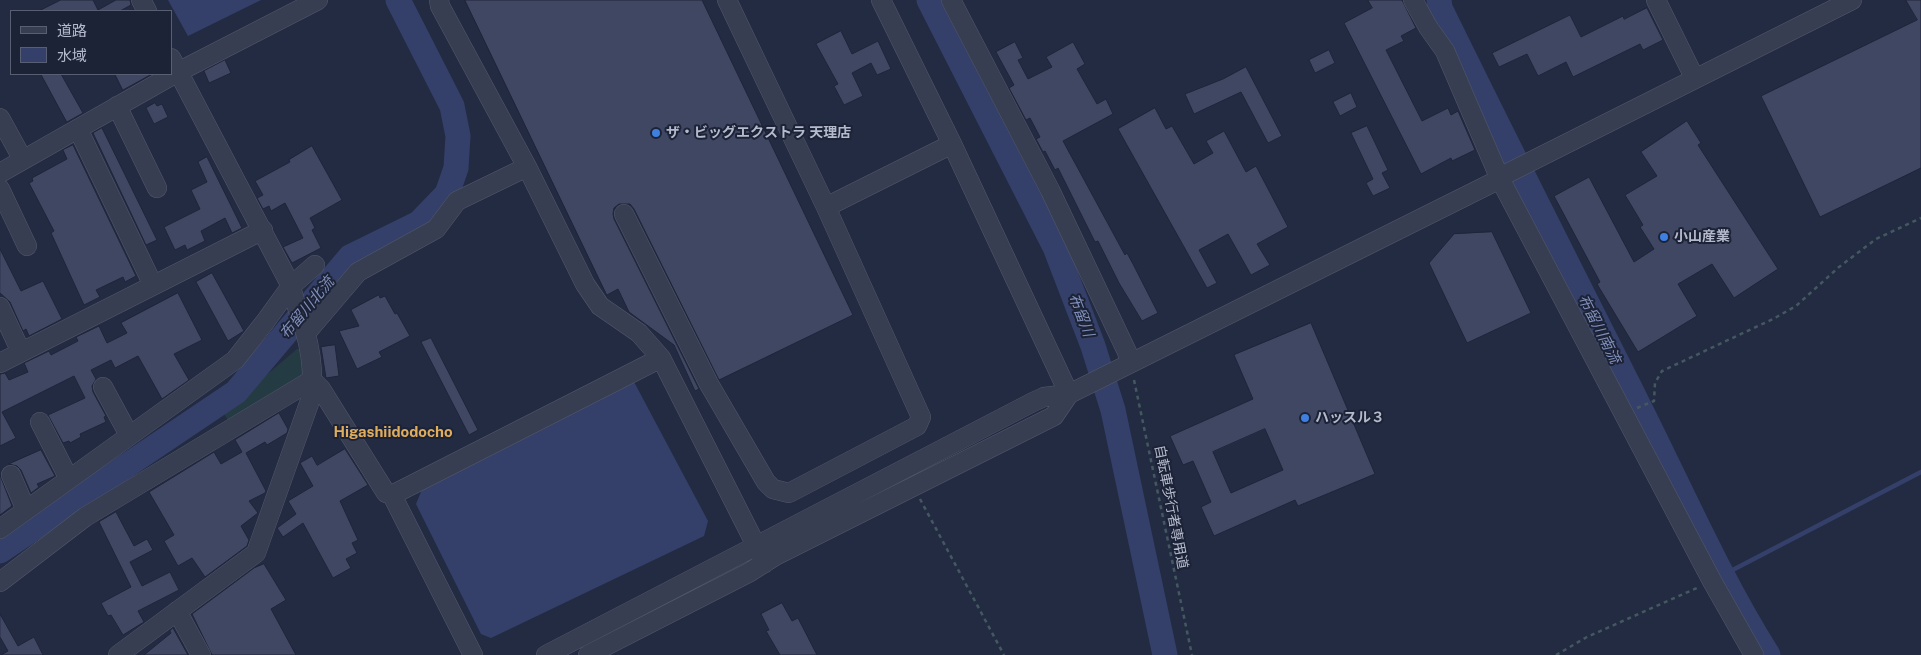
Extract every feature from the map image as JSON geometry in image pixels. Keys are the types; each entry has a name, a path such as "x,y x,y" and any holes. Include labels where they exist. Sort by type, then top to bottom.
{"street":[{"path":"118,655 256,553 312,395 312,380 305,330 292,292 263,230 175,65 318,0"},
{"path":"439,0 440,6 527,167 585,284 600,306 639,333 661,358 761,555"},
{"path":"624,214 709,384 766,482 773,489 789,493 917,426 921,417 826,207 727,0"},
{"path":"881,0 1074,392"},
{"path":"951,0 1054,199 1127,352 1125,366"},
{"path":"1413,0 1428,27 1445,51 1502,177 1712,581 1754,655"},
{"path":"1656,0 1695,79"},
{"path":"588,655 750,572 761,555 1034,402 1044,397 1074,392 1852,0"},
{"path":"0,173 117,106 161,75"},
{"path":"117,106 157,188"},
{"path":"0,118 23,160"},
{"path":"78,129 153,285"},
{"path":"826,207 952,144"},
{"path":"305,330 358,272 436,228 457,201 527,167"},
{"path":"0,189 28,246"},
{"path":"0,363 263,230"},
{"path":"0,529 235,360 265,322 315,265"},
{"path":"0,307 21,352"},
{"path":"392,495 661,358"},
{"path":"312,380 321,389 386,493 392,495 473,655"},
{"path":"0,582 86,516 312,380"},
{"path":"103,387 129,435"},
{"path":"546,655 761,555 914,487 1054,416 1074,392"},
{"path":"40,422 69,479"},
{"path":"11,475 26,510"},
{"path":"177,611 201,655"}],"path":[{"path":"1650,403 1654,401 1655,383 1662,371 1773,319 1796,306 1839,266 1876,239 1921,218"},
{"name":"自転車歩行者専用道","path":"1125,366 1144,424 1164,528 1192,655"},
{"path":"914,487 1004,655"},
{"path":"1556,655 1587,637 1712,581"}],"shaded area":[{"path":"297,349 302,349 305,378 229,422 223,412"}],"water":[{"path":"168,0 261,0 188,36"},
{"path":"633,380 708,521 704,536 491,638 481,634 416,504 423,487"}],"building":[{"path":"61,0 93,0 98,10 41,10"},
{"path":"116,0 130,0 131,5 122,10 98,10"},
{"path":"465,0 702,0 853,315 719,380 634,209 630,204 619,204 614,208 614,219 699,389 695,391 674,345 629,312 618,289 607,295"},
{"path":"1368,0 1402,0 1416,28 1401,36 1404,41 1386,50 1422,121 1448,108 1451,115 1458,111 1475,150 1452,161 1451,158 1421,174 1344,23 1372,8"},
{"path":"1906,0 1921,0 1921,168 1820,217 1761,96 1917,20"},
{"path":"1647,8 1663,40 1643,50 1640,44 1573,77 1566,62 1538,76 1527,54 1499,67 1492,53 1570,15 1581,37 1623,16 1624,19"},
{"path":"841,31 852,54 878,41 891,69 877,75 871,63 852,73 863,96 844,105 834,86 838,84 816,44"},
{"path":"1015,42 1023,58 1018,60 1028,79 1052,67 1046,57 1073,42 1085,64 1077,69 1097,104 1106,99 1113,114 1063,141 1125,255 1127,253 1158,313 1142,321 1119,283 1098,241 1095,242 1058,168 1055,170 1045,151 1043,152 1036,139 1040,137 1030,118 1026,120 1009,88 1014,85 996,52"},
{"path":"1329,50 1335,63 1315,73 1309,60"},
{"path":"225,60 231,73 209,83 204,71"},
{"path":"1246,67 1282,136 1268,143 1241,92 1194,114 1185,94 1223,79"},
{"path":"42,75 62,75 83,113 67,122"},
{"path":"116,75 150,75 123,90"},
{"path":"1351,93 1357,107 1340,116 1333,102"},
{"path":"155,103 157,106 162,104 168,117 154,124 146,108"},
{"path":"1155,108 1166,129 1172,126 1194,164 1213,153 1206,141 1224,131 1246,172 1256,166 1288,227 1257,244 1270,265 1251,275 1228,234 1199,250 1217,283 1207,288 1118,129"},
{"path":"1687,121 1701,143 1698,145 1778,269 1734,298 1712,264 1678,284 1697,316 1638,352 1597,284 1600,282 1554,196 1589,177 1634,262 1654,249 1640,227 1643,225 1625,195 1657,176 1641,152"},
{"path":"1367,126 1388,170 1382,173 1390,188 1373,196 1366,183 1373,179 1351,133"},
{"path":"102,128 157,240 146,245 93,133"},
{"path":"73,145 136,276 125,282 123,277 96,290 100,297 84,305 51,233 54,231 29,183 33,181 32,178 67,159 63,150"},
{"path":"312,146 342,200 310,218 315,228 312,230 321,248 292,263 283,247 303,238 285,203 271,211 269,206 263,209 257,198 263,195 255,181 290,162 289,160"},
{"path":"207,157 242,228 232,233 225,218 201,231 205,241 187,250 185,245 175,250 164,227 200,209 191,190 207,182 198,162"},
{"path":"1492,232 1531,313 1467,343 1429,263 1454,234"},
{"path":"0,249 21,291 43,281 62,319 29,336 26,329 23,331 10,302 0,293"},
{"path":"212,273 244,331 228,341 196,282"},
{"path":"178,293 202,340 174,354 189,380 162,399 138,356 115,368 111,360 91,370 96,379 92,386 93,392 106,416 104,417 106,422 80,434 81,437 70,443 69,441 63,443 48,415 85,398 74,376 2,412 16,438 0,446 0,374 5,373 9,380 28,372 24,363 49,351 51,355 78,341 76,337 99,326 107,343 127,333 121,323"},
{"path":"379,295 380,298 385,296 410,336 379,352 382,357 357,369 339,331 359,326 351,310"},
{"path":"1311,323 1375,474 1298,506 1295,500 1214,536 1201,507 1211,502 1193,461 1183,465 1170,436 1253,399 1234,355","holes":["1265,429 1283,470 1231,493 1213,452"]},
{"path":"431,338 478,430 469,435 421,342"},
{"path":"335,345 339,376 326,378 321,347"},
{"path":"279,413 288,429 287,433 267,445 265,442 246,453 266,491 249,501 258,513 241,526 249,540 247,546 205,577 192,558 178,566 164,541 174,535 149,492 214,452 221,464 242,452 235,440"},
{"path":"345,449 368,485 340,501 358,540 352,543 357,553 346,559 351,568 333,578 303,523 283,537 277,528 296,514 288,501 313,486 300,463 312,456 317,465"},
{"path":"41,450 55,476 37,484 39,487 31,493 21,470 17,466 9,464"},
{"path":"0,475 12,506 0,515"},
{"path":"116,512 134,546 147,539 153,550 130,562 142,586 170,572 179,590 138,611 144,622 123,635 111,615 108,616 101,603 131,587 99,522"},
{"path":"264,564 286,600 271,609 296,655 212,655 192,614 254,568"},
{"path":"782,603 792,621 798,618 817,655 780,655 766,631 769,630 761,614"},
{"path":"0,614 18,646 34,637 43,655 1,655 8,651 0,637"},
{"path":"173,628 188,655 144,655 171,633 170,631"}],"waterway":[{"name":"布留川北流","path":"0,551 236,392 350,257 419,223 447,194 456,168 458,136 452,106 398,0"},
{"name":"布留川","path":"929,0 1055,247 1093,346 1113,410 1165,655"},
{"name":"布留川南流","path":"1439,0 1440,8 1464,57 1699,529 1732,593 1768,655"},
{"path":"1723,575 1921,472"}],"place":[{"name":"ザ・ビッグエクストラ 天理店","path":"656,133"},
{"name":"小山産業","path":"1664,237"},
{"name":"ハッスル３","path":"1305,418"}],"district":[{"name":"Higashiidodocho","path":"393,432"}]}
